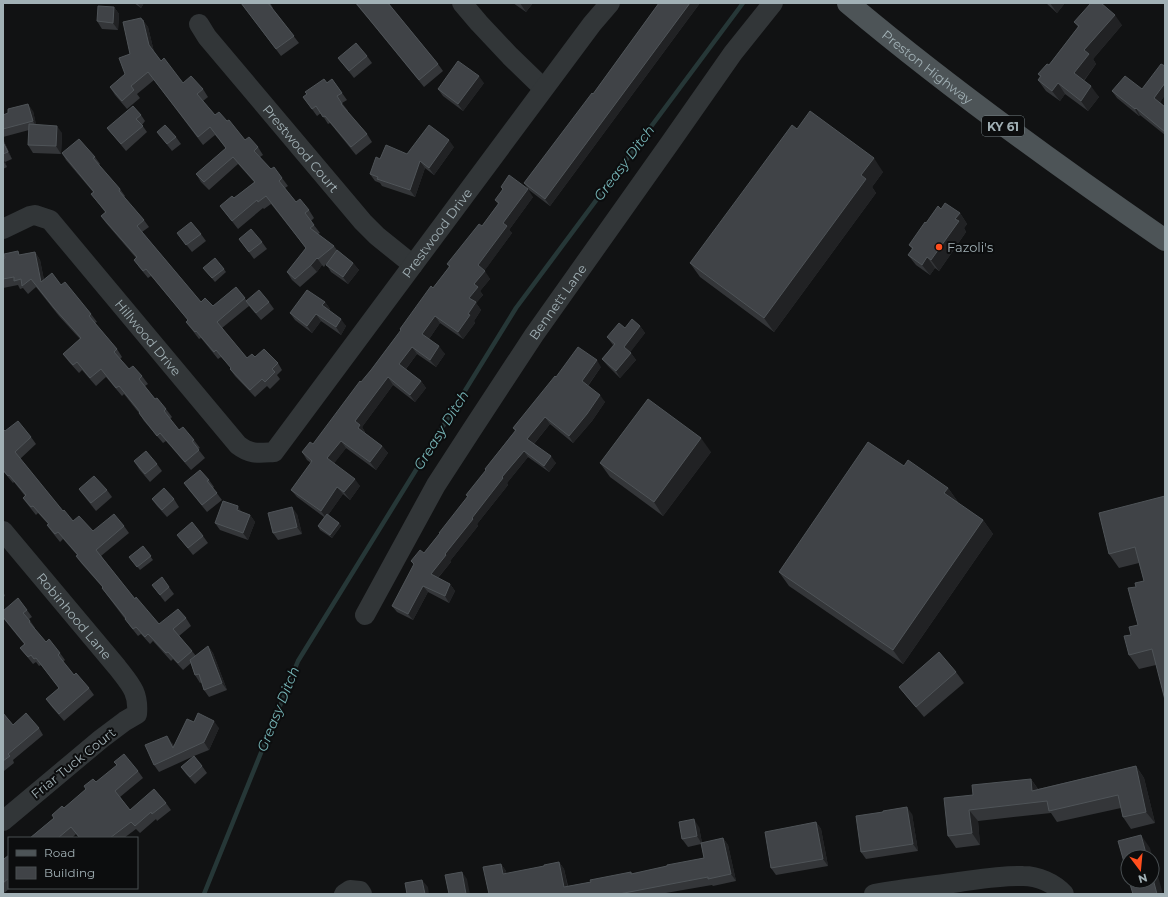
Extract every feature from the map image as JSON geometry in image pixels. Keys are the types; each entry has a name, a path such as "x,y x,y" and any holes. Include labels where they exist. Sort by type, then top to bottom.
{"main road":[{"name":"Preston Highway","path":"848,3 1000,124 1165,240"}],"street":[{"path":"462,3 510,56 544,88"},
{"name":"Prestwood Drive","path":"259,454 274,452 544,88 592,24 610,3"},
{"name":"Bennett Lane","path":"365,615 436,485 534,335 733,53 773,3"},
{"name":"Prestwood Court","path":"199,24 207,37 363,222 413,265"},
{"name":"Hillwood Drive","path":"3,229 35,215 50,220 238,445 245,451 259,454"},
{"name":"Robinhood Lane","path":"3,531 117,667 134,690 138,705"},
{"name":"Friar Tuck Court","path":"3,821 101,739 137,714 138,705"},
{"path":"874,894 1001,876 1024,876 1036,878 1048,882 1064,894"},
{"path":"344,894 350,890 360,890 362,894"}],"building":[{"path":"241,3 268,3 294,36 276,49"},
{"path":"356,3 388,3 438,64 419,80"},
{"path":"659,3 690,3 545,199 524,183 592,93 593,94"},
{"path":"1091,3 1101,3 1115,15 1084,50 1089,54 1074,73 1091,86 1081,101 1058,83 1052,91 1038,80 1041,76 1038,74 1047,64 1049,65 1079,26 1074,22"},
{"path":"98,6 114,7 113,23 97,21"},
{"path":"141,18 143,20 149,45 161,61 164,58 183,83 191,76 203,89 197,94 215,115 219,112 227,121 229,120 245,140 249,137 258,147 254,151 271,169 274,167 282,178 279,181 296,202 300,199 309,210 305,213 314,225 310,228 334,246 318,259 317,258 295,279 287,272 306,248 266,196 258,202 257,200 232,221 220,206 232,196 234,198 255,182 233,157 204,182 196,174 226,148 210,127 198,137 148,72 131,86 134,90 122,101 110,87 125,74 119,58 130,54 123,22"},
{"path":"356,43 367,56 349,71 338,58"},
{"path":"458,61 479,76 458,104 438,89"},
{"path":"1161,64 1165,66 1165,83 1154,98 1165,107 1165,132 1136,108 1135,109 1112,91 1125,76 1142,89"},
{"path":"324,79 327,83 332,79 342,93 337,96 341,104 367,134 351,147 325,116 323,117 316,106 312,109 303,97 307,94 305,92"},
{"path":"28,104 33,121 3,129 3,115 8,113 8,109"},
{"path":"133,106 141,115 136,119 143,126 121,144 107,128"},
{"path":"810,111 874,158 861,175 866,179 764,318 690,263 792,125 797,129"},
{"path":"29,124 57,126 56,146 28,145"},
{"path":"165,125 176,137 167,144 157,132"},
{"path":"429,125 449,140 429,168 420,161 410,190 377,179 378,177 370,174 376,157 380,159 386,145 407,154"},
{"path":"79,139 95,157 93,158 120,189 119,191 144,220 137,226 201,302 205,298 213,306 236,287 245,298 217,322 247,358 252,354 255,357 264,349 278,363 272,369 275,372 265,382 262,379 250,390 230,369 231,368 216,350 214,352 186,322 188,320 146,269 143,271 134,260 137,257 101,216 106,212 91,194 94,192 62,153"},
{"path":"3,142 8,152 3,154"},
{"path":"509,175 528,189 503,223 507,226 478,265 485,271 474,284 478,287 469,298 476,302 468,314 470,315 458,332 435,316 422,334 439,346 430,360 412,347 399,364 421,381 410,395 388,377 355,421 360,425 358,428 382,446 370,462 341,441 327,458 355,479 344,492 337,487 321,511 291,490 312,461 302,452 310,442 313,444 360,381 361,382 371,370 431,286 433,288 450,266 447,264 479,224 482,226 499,203 495,200 503,189 501,187"},
{"path":"945,203 960,213 955,219 959,221 931,260 927,257 922,265 908,255 913,248 909,245 938,206 941,209"},
{"path":"191,222 201,234 186,245 177,233"},
{"path":"251,229 262,242 249,252 239,239"},
{"path":"337,250 353,263 343,277 326,265"},
{"path":"18,251 19,255 35,252 41,282 52,273 61,285 65,282 91,314 89,316 117,349 114,352 129,369 133,366 142,376 139,379 155,399 157,398 166,409 164,411 179,430 183,427 194,440 192,441 199,450 185,462 160,433 157,436 119,386 116,388 101,369 90,378 77,362 73,365 63,354 81,338 54,308 31,279 22,286 21,279 14,281 14,277 3,279 4,254"},
{"path":"215,258 224,269 212,278 203,268"},
{"path":"259,290 269,302 256,313 246,301"},
{"path":"307,290 325,302 322,305 341,319 336,327 316,314 307,326 290,313"},
{"path":"632,319 640,326 624,347 631,353 616,371 602,359 615,344 607,337 619,323 625,328"},
{"path":"578,347 597,360 582,381 600,395 587,414 569,436 545,417 527,439 551,456 544,466 524,451 502,477 503,478 472,518 473,519 431,574 450,584 445,596 423,586 408,614 392,606 414,564 411,561 420,550 424,553 440,533 468,496 466,495 486,470 485,469 516,430 513,428 555,376 556,377"},
{"path":"648,399 701,438 654,502 600,463"},
{"path":"18,421 31,437 15,452 63,511 64,510 73,521 79,516 93,531 114,514 124,526 96,550 135,599 136,597 159,624 178,609 186,618 173,629 192,651 178,663 148,634 145,637 136,627 133,629 102,588 103,587 76,556 78,555 58,532 55,534 47,525 49,524 33,506 31,507 23,498 26,495 3,470 3,429 5,431"},
{"path":"868,442 904,466 908,460 948,488 944,493 983,520 893,650 779,572"},
{"path":"146,451 157,464 145,474 134,461"},
{"path":"200,470 209,480 207,481 217,493 202,505 184,483"},
{"path":"94,476 107,490 91,503 79,489"},
{"path":"164,488 174,499 162,510 152,499"},
{"path":"1165,496 1165,700 1152,649 1129,655 1124,636 1131,635 1129,627 1138,625 1128,588 1136,587 1135,583 1144,581 1135,547 1109,554 1099,513"},
{"path":"223,501 238,506 237,510 250,515 243,533 215,523"},
{"path":"292,507 297,527 273,533 268,513"},
{"path":"327,514 339,523 330,535 318,526"},
{"path":"192,522 203,536 188,548 177,535"},
{"path":"143,546 151,556 137,567 129,557"},
{"path":"162,577 169,587 160,595 152,585"},
{"path":"18,598 27,610 23,613 30,621 29,622 46,642 49,639 60,653 58,655 74,675 76,673 89,688 59,714 46,699 59,688 36,658 34,659 31,655 28,657 20,648 25,644 3,617 3,611"},
{"path":"208,646 222,683 204,690 199,674 195,675 190,660"},
{"path":"939,652 956,672 916,707 899,687"},
{"path":"3,713 13,725 26,713 39,728 8,754 10,756 3,761"},
{"path":"198,713 214,721 204,742 154,765 145,745 167,736 173,748 187,719 194,722"},
{"path":"124,754 138,771 115,791 130,810 154,789 166,803 152,814 151,812 135,826 131,822 111,837 79,837 71,827 59,837 31,837 54,818 52,815 62,806 64,808 86,789 84,786 93,779 96,782 117,765 114,762"},
{"path":"194,756 202,766 190,777 181,767"},
{"path":"1136,766 1146,812 1123,817 1118,795 1049,811 1047,801 969,810 972,833 948,836 944,798 973,795 972,785 1031,779 1032,791"},
{"path":"907,807 913,844 861,852 856,816"},
{"path":"694,819 697,836 682,839 679,822"},
{"path":"816,822 823,859 771,868 765,832"},
{"path":"1141,835 1145,849 1120,849 1118,841"},
{"path":"723,838 731,874 619,894 489,894 483,867 501,864 503,874 559,862 564,887 591,882 590,880 631,872 631,874 704,858 701,843"},
{"path":"8,856 8,879 3,883 3,858 4,859"},
{"path":"462,872 466,894 449,894 445,875"},
{"path":"422,880 425,894 407,894 405,883"},
{"path":"1131,889 1156,889 1157,894 1133,894"}],"waterway":[{"name":"Greasy Ditch","path":"204,894 298,661 516,308 743,3"}],"place":[{"name":"Fazoli's","path":"939,247"}]}
